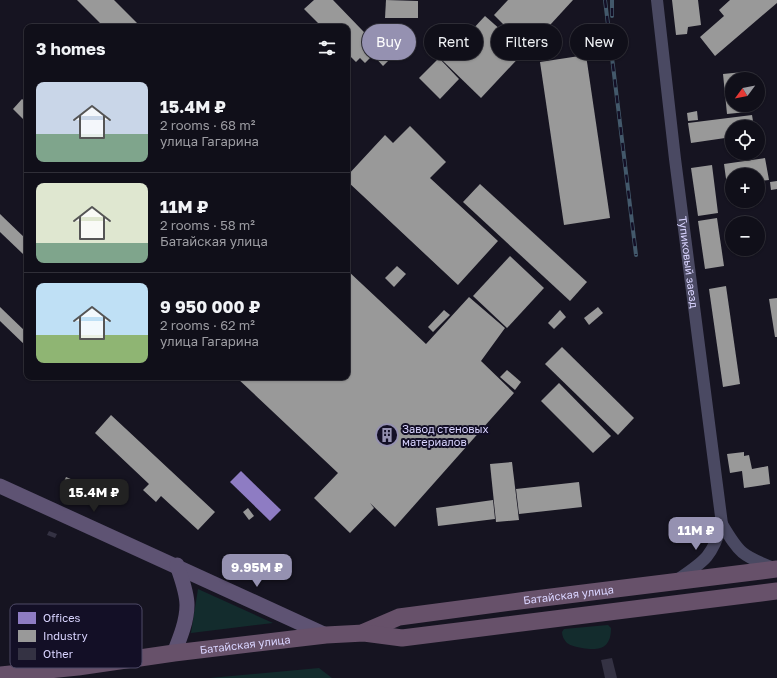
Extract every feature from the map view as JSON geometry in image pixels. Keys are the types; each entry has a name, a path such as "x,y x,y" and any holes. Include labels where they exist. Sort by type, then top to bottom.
{"highway":[{"name":"Батайская улица","path":"364,633 398,617 777,569"},
{"name":"Батайская улица","path":"142,659 174,653 326,635 364,633 402,638 777,591"},
{"name":"Батайская улица","path":"79,672 99,668"},
{"path":"0,675 79,672"}],"main road":[{"path":"0,486 177,565 326,635"},
{"path":"174,653 184,625 187,604 182,578 177,565"}],"street":[{"name":"Тупиковый заезд","path":"657,0 675,159 722,524"},
{"path":"722,524 737,548 744,555 754,561 777,569"},
{"path":"676,582 703,562 711,553 717,542 722,524"}],"green space":[{"path":"198,589 273,623 191,633"},
{"path":"608,625 611,628 609,640 599,649 588,649 572,646 567,643 562,635 564,629"},
{"path":"319,668 332,678 210,678"}],"building: Offices":[{"path":"241,471 281,510 270,521 230,482"}],"building: Industry":[{"path":"77,0 114,0 138,24 101,24"},
{"path":"314,0 333,0 362,30 362,60 360,58 356,62 350,56 350,24 319,24 304,9"},
{"path":"386,0 418,1 418,18 385,18"},
{"path":"508,0 573,0 551,24 503,24 494,15"},
{"path":"672,0 698,0 701,25 688,27 687,34 676,35"},
{"path":"730,0 777,0 777,3 715,56 700,37 724,16 719,10"},
{"path":"485,16 494,24 491,24 491,60 517,60 481,98 443,61 483,60 483,24 478,24"},
{"path":"570,57 570,60 587,60 610,218 564,225 540,62 562,60 562,59"},
{"path":"378,60 389,60 383,66"},
{"path":"437,60 441,60 459,79 440,99 419,78"},
{"path":"723,74 725,74 725,94"},
{"path":"22,99 24,101 24,120 13,109"},
{"path":"697,111 698,120 688,121 687,113"},
{"path":"727,112 747,112 727,114"},
{"path":"752,115 753,120 725,120 725,138 691,143 688,123"},
{"path":"410,126 446,162 430,178 498,241 458,285 350,184 350,173 385,135 393,143"},
{"path":"765,158 769,180 765,180 765,168 725,168 725,171 724,164 751,160 765,160"},
{"path":"712,165 718,213 698,216 691,168"},
{"path":"777,181 777,189 771,190 770,182"},
{"path":"480,184 587,282 570,301 463,202"},
{"path":"0,214 24,237 23,254 0,232"},
{"path":"717,218 724,266 705,269 698,221"},
{"path":"510,256 544,288 507,328 473,296"},
{"path":"397,266 406,274 394,287 385,278"},
{"name":"Завод стеновых материалов","path":"350,273 426,344 469,297 505,328 481,361 514,393 395,527 370,503 374,508 350,533 314,498 338,473 239,380 350,380"},
{"path":"726,286 740,384 723,387 709,289"},
{"path":"777,298 777,337 775,337 769,299"},
{"path":"0,307 24,330 24,344 0,321"},
{"path":"598,307 603,313 589,325 584,318"},
{"path":"444,310 450,315 433,332 428,327"},
{"path":"560,310 566,317 554,329 548,323"},
{"path":"562,347 634,418 618,435 545,364"},
{"path":"507,370 521,382 515,390 500,377"},
{"path":"559,383 611,436 593,453 541,401"},
{"path":"111,415 215,512 198,530 161,496 156,502 143,490 149,484 95,433"},
{"path":"744,452 744,456 749,455 752,469 768,466 770,484 744,488 742,471 730,473 727,454"},
{"path":"512,462 519,520 496,522 490,464"},
{"path":"66,477 73,480 68,491 61,488"},
{"path":"579,482 582,507 519,514 516,489"},
{"path":"493,500 495,519 438,526 436,508"},
{"path":"248,508 254,516 249,520 243,512"}],"building: Other":[{"path":"49,531 57,534 55,538 47,535"},
{"path":"612,658 617,678 605,678 601,660"}],"railway":[{"path":"605,0 636,255"},
{"path":"612,0 612,16"}],"place":[{"name":"Завод стеновых материалов","path":"387,435"}]}
